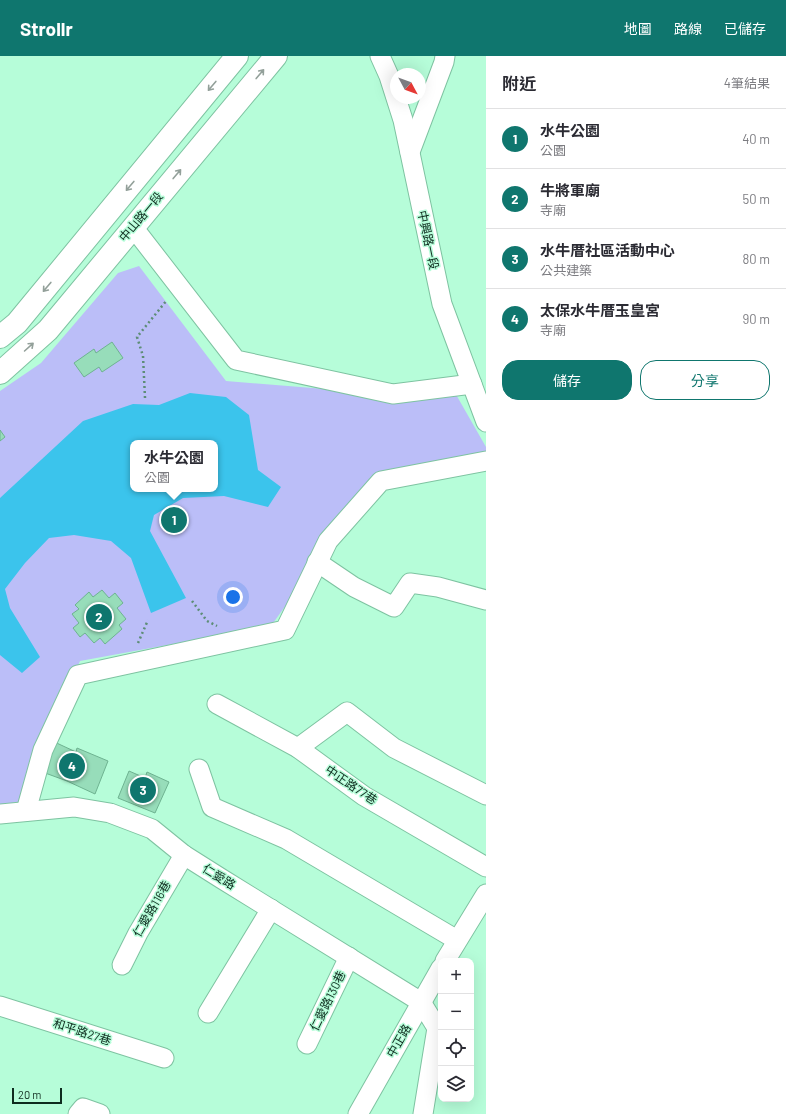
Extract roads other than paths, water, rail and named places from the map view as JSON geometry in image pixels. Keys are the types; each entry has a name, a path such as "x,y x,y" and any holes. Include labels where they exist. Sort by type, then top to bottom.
{"main road":[{"path":"1,334 17,323 237,56"},
{"name":"中山路一段","path":"0,373 48,330 276,56"}],"street":[{"name":"中興路一段","path":"380,56 389,76 403,120 442,304 486,422"},
{"path":"410,152 445,56"},
{"path":"133,227 236,360 393,394 472,384"},
{"path":"26,811 43,750 78,676 285,630 328,541 381,481 486,461"},
{"path":"317,562 354,587 394,606 410,583 438,587 486,600"},
{"name":"中正路77巷","path":"217,704 298,748 364,796 486,867"},
{"path":"298,748 348,712 394,748 486,795"},
{"path":"199,769 212,807 286,840 457,940"},
{"name":"仁愛路","path":"0,814 74,807 110,813 152,829 184,855 421,1002"},
{"name":"仁愛路116巷","path":"122,965 138,933 184,855"},
{"path":"447,958 486,894"},
{"path":"208,1013 271,909"},
{"name":"仁愛路130巷","path":"306,1044 349,958"},
{"name":"中正路","path":"358,1114 438,973"},
{"path":"421,1002 437,1028 423,1114"},
{"name":"和平路27巷","path":"0,1006 164,1058"},
{"path":"78,1114 83,1108 100,1114"}],"place":[{"name":"水牛公園","path":"174,520"},
{"name":"牛將軍廟","path":"99,617"},
{"name":"太保水牛厝玉皇宮","path":"72,766"},
{"name":"水牛厝社區活動中心","path":"143,790"}]}
